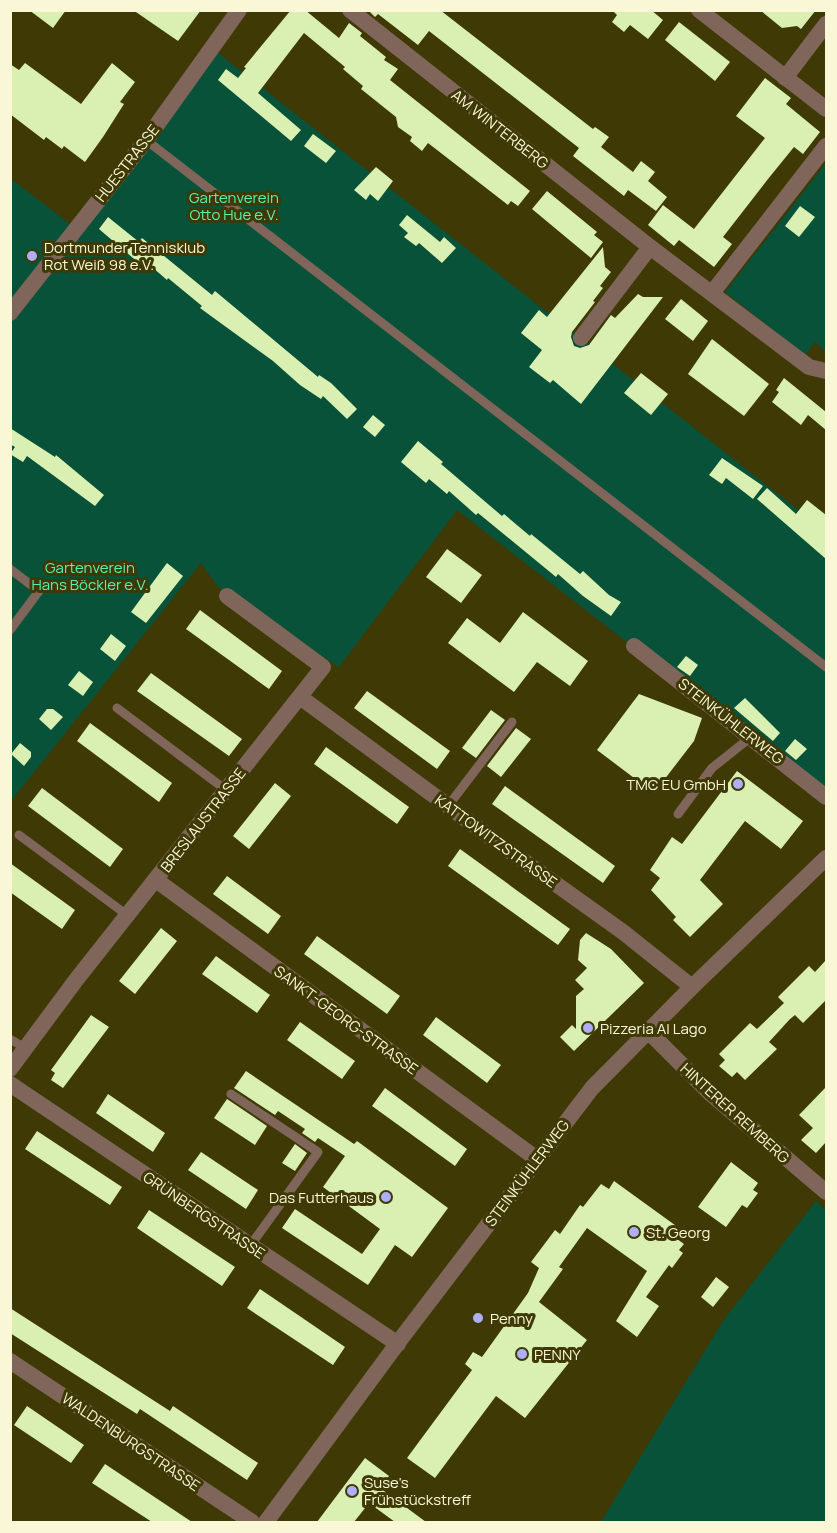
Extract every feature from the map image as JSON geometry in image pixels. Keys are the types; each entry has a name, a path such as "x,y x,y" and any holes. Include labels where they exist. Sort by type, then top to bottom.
{"street":[{"name":"HUESTRASSE","path":"10,313 146,140 239,10"},
{"name":"AM WINTERBERG","path":"350,10 650,247 809,366 826,371"},
{"path":"699,10 826,109"},
{"path":"785,78 826,24"},
{"path":"712,293 826,146"},
{"path":"581,338 650,247"},
{"name":"BRESLAUSTRASSE","path":"10,1069 18,1044 128,915 323,666 227,596"},
{"name":"STEINKÜHLERWEG","path":"634,646 826,797"},
{"name":"KATTOWITZSTRASSE","path":"300,697 623,932 692,987"},
{"name":"STEINKÜHLERWEG","path":"266,1522 592,1088 692,987 826,858"},
{"name":"SANKT-GEORG-STRASSE","path":"156,880 537,1159"},
{"name":"HINTERER REMBERG","path":"648,1031 711,1094 826,1192"},
{"name":"GRÜNBERGSTRASSE","path":"10,1084 398,1344"},
{"name":"WALDENBURGSTRASSE","path":"10,1361 252,1522"}],"lane":[{"path":"146,140 826,667"},
{"path":"10,568 39,591 10,630"},
{"path":"117,708 226,790"},
{"path":"448,806 512,722"},
{"path":"678,814 712,768 751,737"},
{"path":"19,835 128,915"},
{"path":"231,1094 318,1152 250,1246"}],"green space":[{"path":"213,49 826,532 826,797 457,510 339,667 218,587 201,563 11,801 11,179 75,228"},
{"path":"826,163 826,352 815,342 805,355 725,292"},
{"path":"816,1201 826,1210 826,1522 601,1522 723,1321"}],"building":[{"path":"29,10 66,10 53,28"},
{"path":"133,10 201,10 178,41"},
{"path":"291,10 305,10 339,38 349,23 362,33 360,36 386,57 384,60 398,69 390,80 530,191 518,206 511,201 508,205 428,143 422,151 410,141 412,137 398,127 396,117 361,89 363,86 343,69 345,67 304,33 258,93 301,130 291,141 218,80 226,69 238,78 246,68 244,67"},
{"path":"368,10 440,10 593,129 595,127 609,137 601,147 633,172 641,161 655,172 648,181 667,197 656,211 628,190 624,196 573,156 579,148 429,31 418,45 378,14 375,17"},
{"path":"612,10 651,10 663,20 648,39 630,25 624,32 612,22 617,15"},
{"path":"760,10 816,10 801,29 797,26 782,28"},
{"path":"679,22 730,62 715,81 665,40"},
{"path":"25,63 81,104 112,63 135,82 120,102 124,104 85,162 64,146 62,149 46,137 44,140 10,114 10,64 19,70"},
{"path":"765,78 791,98 786,104 820,132 803,154 794,147 768,179 723,237 732,244 714,267 679,240 674,246 648,225 663,205 694,229 765,138 736,116"},
{"path":"313,134 336,151 326,163 304,146"},
{"path":"376,167 393,181 378,201 370,194 366,200 354,190"},
{"path":"547,191 597,232 594,235 603,242 591,258 532,209"},
{"path":"800,206 815,217 799,237 785,226"},
{"path":"407,215 440,242 444,237 456,248 442,263 419,243 416,246 404,237 408,233 399,225"},
{"path":"108,217 139,242 142,238 212,295 215,291 318,377 319,375 331,383 357,409 347,419 323,396 321,399 300,385 273,361 200,308 202,306 144,260 140,264 99,229"},
{"path":"603,247 605,267 611,272 600,286 603,288 593,301 595,302 572,332 574,346 580,348 589,345 611,315 615,318 638,294 643,297 663,297 581,404 553,380 550,383 529,367 542,350 521,333 539,310 547,317"},
{"path":"681,299 708,321 693,341 665,319"},
{"path":"712,339 769,384 744,416 688,374"},
{"path":"641,373 668,394 651,415 624,393"},
{"path":"784,378 826,412 826,430 808,415 801,425 772,402"},
{"path":"373,415 385,425 375,437 363,427"},
{"path":"10,428 55,457 56,455 104,495 95,506 27,456 23,462 10,454 15,447 10,444"},
{"path":"418,441 443,462 441,464 502,516 504,514 530,536 531,534 580,574 583,571 609,595 621,602 611,616 558,574 556,577 449,491 447,494 429,479 426,483 401,462"},
{"path":"722,458 763,486 753,499 726,478 722,484 709,475"},
{"path":"767,488 796,514 807,500 826,515 826,559 757,499"},
{"path":"447,549 482,575 461,603 426,577"},
{"path":"167,563 183,576 146,623 131,612"},
{"path":"200,610 282,671 269,689 186,629"},
{"path":"523,612 588,661 570,686 537,662 514,692 448,643 467,618 500,643"},
{"path":"111,634 126,646 115,661 100,649"},
{"path":"686,656 698,665 690,676 677,667"},
{"path":"79,671 93,682 83,696 68,685"},
{"path":"151,673 242,739 229,756 137,691"},
{"path":"367,691 450,751 437,769 354,708"},
{"path":"639,694 702,718 694,741 654,793 597,750"},
{"path":"745,698 780,733 773,741 734,708"},
{"path":"47,709 53,709 63,717 51,730 39,719"},
{"path":"491,710 505,720 476,758 462,748"},
{"path":"90,723 172,783 159,802 77,741"},
{"path":"516,728 531,739 501,777 487,766"},
{"path":"795,739 807,749 796,760 785,751"},
{"path":"20,743 31,752 31,757 24,766 11,754"},
{"path":"326,747 409,807 397,824 314,764"},
{"path":"737,771 803,821 781,849 745,821 700,880 723,904 690,937 673,920 676,917 651,890 660,878 650,870 672,837 682,844"},
{"path":"275,783 291,796 249,849 233,836"},
{"path":"505,786 615,866 603,883 492,804"},
{"path":"42,788 123,849 110,867 28,806"},
{"path":"460,849 570,929 558,945 448,866"},
{"path":"10,863 75,910 62,929 10,892"},
{"path":"227,876 281,916 268,934 213,894"},
{"path":"161,928 177,941 135,994 119,981"},
{"path":"586,933 611,949 644,983 574,1051 560,1037 572,1025 576,1029 576,996 584,989 575,980 587,968 578,960 580,940"},
{"path":"317,936 400,996 387,1014 304,954"},
{"path":"216,956 270,995 257,1013 202,974"},
{"path":"826,960 826,1000 803,1023 795,1015 790,1019 769,1042 777,1049 745,1080 737,1072 732,1077 719,1066 725,1060 719,1054 750,1023 757,1029 784,1003 778,997 809,966 815,972"},
{"path":"91,1015 109,1027 63,1088 51,1080 55,1073 51,1070"},
{"path":"436,1017 501,1065 487,1083 423,1035"},
{"path":"300,1022 355,1061 342,1079 287,1040"},
{"path":"246,1071 354,1144 357,1141 448,1208 412,1257 395,1245 368,1285 282,1228 295,1209 362,1254 380,1229 323,1187 345,1156 318,1138 315,1142 302,1133 305,1129 278,1111 275,1115 234,1088"},
{"path":"826,1087 826,1142 816,1153 801,1140 813,1128 799,1115"},
{"path":"385,1088 467,1149 455,1166 372,1106"},
{"path":"108,1094 165,1133 153,1152 96,1113"},
{"path":"227,1099 267,1126 255,1145 214,1118"},
{"path":"37,1131 122,1187 110,1205 25,1149"},
{"path":"295,1144 307,1153 295,1171 282,1163"},
{"path":"201,1152 258,1190 246,1209 188,1170"},
{"path":"731,1162 758,1183 753,1190 758,1193 747,1208 742,1205 726,1227 698,1207"},
{"path":"614,1181 679,1228 673,1236 684,1244 679,1250 683,1253 672,1268 669,1265 646,1297 659,1306 637,1337 616,1321 647,1271 587,1228 559,1267 563,1269 539,1302 587,1340 525,1418 496,1396 435,1478 407,1458 472,1370 465,1364 473,1352 482,1357 528,1293 539,1268 531,1262 555,1230 560,1234 580,1205 583,1207 601,1184 609,1189"},
{"path":"149,1210 235,1267 222,1286 137,1228"},
{"path":"716,1277 729,1287 713,1307 701,1297"},
{"path":"260,1289 345,1347 333,1365 247,1308"},
{"path":"10,1308 170,1411 173,1406 258,1463 247,1480 140,1409 137,1414 10,1333"},
{"path":"27,1406 84,1445 71,1463 14,1425"},
{"path":"365,1458 389,1476 380,1488 426,1522 395,1522 369,1503 354,1522 317,1522"},
{"path":"105,1464 192,1522 152,1522 92,1483"}],"place":[{"name":"Dortmunder Tennisklub Rot Weiß 98 e.V.","path":"32,256"},
{"name":"TMC EU GmbH","path":"738,784"},
{"name":"Pizzeria Al Lago","path":"588,1028"},
{"name":"Das Futterhaus","path":"386,1197"},
{"name":"St. Georg","path":"634,1232"},
{"name":"Penny","path":"478,1318"},
{"name":"PENNY","path":"522,1354"},
{"name":"Suse's Frühstückstreff","path":"352,1491"}],"park label":[{"name":"Gartenverein Otto Hue e.V.","path":"234,206"},
{"name":"Gartenverein Hans Böckler e.V.","path":"90,576"}]}
